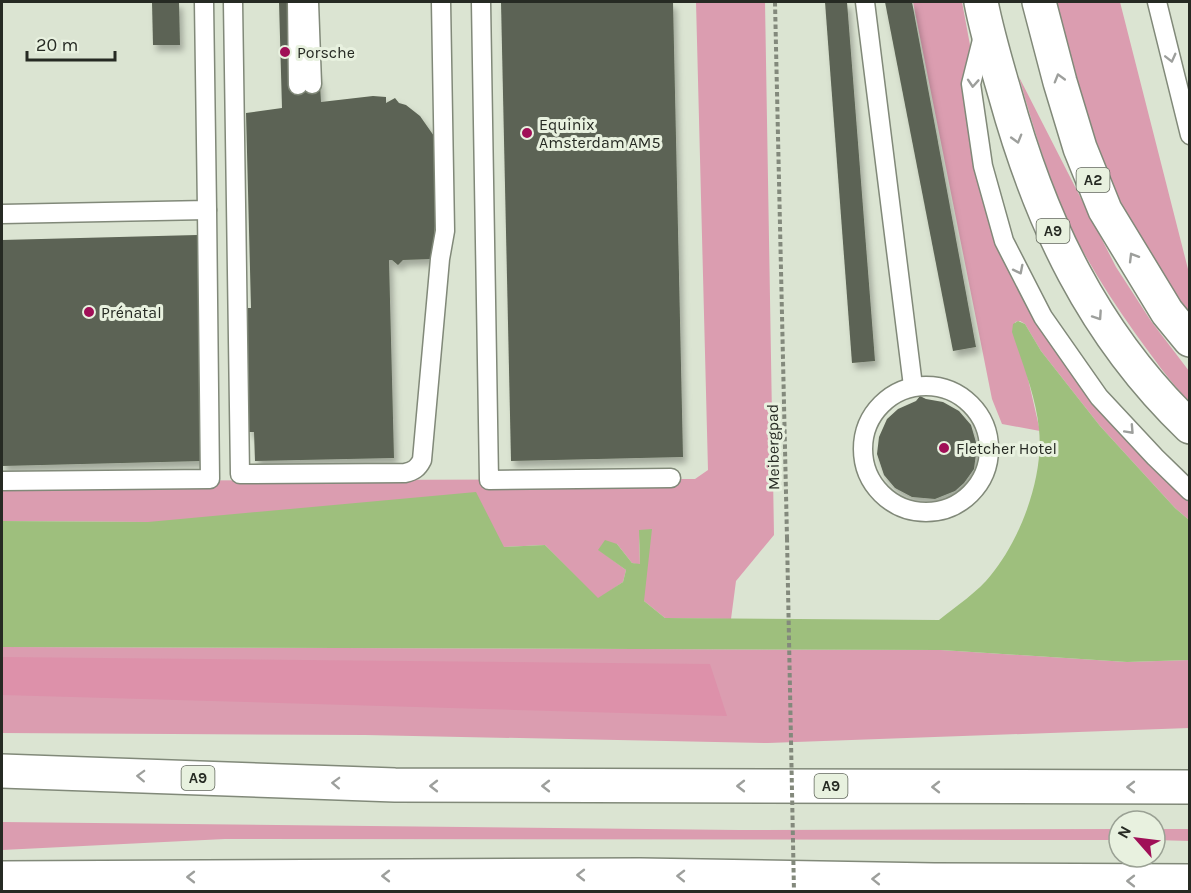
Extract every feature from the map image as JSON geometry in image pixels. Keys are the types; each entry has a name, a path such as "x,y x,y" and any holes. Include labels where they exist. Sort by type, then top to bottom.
{"highway":[{"name":"A2","path":"1039,2 1080,148 1105,210 1167,312 1190,340"},
{"name":"A9","path":"983,14 1020,151 1053,232 1084,294 1119,347 1171,410 1190,427"},
{"name":"A9","path":"2,771 395,785 1184,786"},
{"path":"2,879 640,875 1190,881"}],"lane":[{"path":"2,481 210,479 204,2"},
{"path":"233,2 240,474 405,473 413,471 422,460 440,259 445,231 441,2"},
{"path":"297,2 305,85 309,2"},
{"path":"481,2 489,480 671,478"},
{"path":"865,2 913,386"},
{"path":"1157,2 1190,135"},
{"path":"983,14 971,84 983,166 1004,241 1043,316 1099,397 1155,458 1190,491"},
{"path":"2,214 207,210"},
{"path":"913,386 935,386 956,393 974,406 985,425 989,447 988,458 986,469 976,488 959,503 938,511 916,512 895,505 878,491 867,472 864,461 862,450 866,428 876,409 893,394 913,386"}],"path":[{"name":"Meibergpad","path":"775,2 794,891"}],"shaded area":[{"path":"696,2 765,2 774,535 736,581 731,619 665,618 644,601 639,530 640,565 632,563 617,544 599,550 626,570 623,582 598,599 545,545 504,547 148,522 2,521 2,481 695,479 708,470"},
{"path":"913,2 962,2 973,61 982,190 1038,315 1189,498 1189,520 1175,508 1100,426 1041,351 1025,324 1020,321 1015,322 1040,431 1002,424 992,399"},
{"path":"1057,2 1120,2 1189,273 1189,313 1133,225 1099,155 1075,84"},
{"path":"1019,77 1116,267 1151,321 1189,371 1189,401 1135,333 1104,288 1077,240 1051,180"},
{"path":"1018,321 1025,324 1041,351 1100,426 1175,508 1189,520 1189,660 1127,662 941,650 2,647 2,521 148,522 476,492 504,547 545,545 598,598 623,582 626,570 598,550 605,540 617,544 632,563 640,564 639,530 652,529 644,601 665,618 939,620 980,587 1002,560 1021,525 1034,487 1040,448 1039,429 1032,392 1012,332 1013,324"},
{"path":"2,647 941,650 1127,662 1189,660 1189,728 768,743 365,735 2,733"},
{"path":"2,657 710,664 727,716 2,695"},
{"path":"2,822 739,830 1107,829 1107,840 225,839 2,850"},
{"path":"1167,829 1189,829 1189,841 1167,840"}],"building":[{"path":"152,2 179,2 180,45 153,45"},
{"path":"279,2 289,2 320,84 321,102 373,96 386,97 386,103 395,98 420,116 438,146 440,170 432,259 403,260 398,265 389,260 394,458 255,461 254,432 249,432 247,308 251,308 246,113 282,108"},
{"path":"501,2 673,2 683,457 511,461"},
{"path":"825,2 847,2 875,361 852,363"},
{"path":"885,2 912,2 976,347 953,351"},
{"path":"197,235 202,461 2,466 2,240"},
{"path":"920,396 943,402 959,411 971,425 977,446 974,469 964,483 955,491 935,499 912,497 895,488 884,475 877,454 879,437 887,419 898,409 916,401"}],"place":[{"name":"Porsche","path":"285,52"},
{"name":"Equinix Amsterdam AM5","path":"527,133"},
{"name":"Prénatal","path":"89,312"},
{"name":"Fletcher Hotel","path":"944,448"}]}
